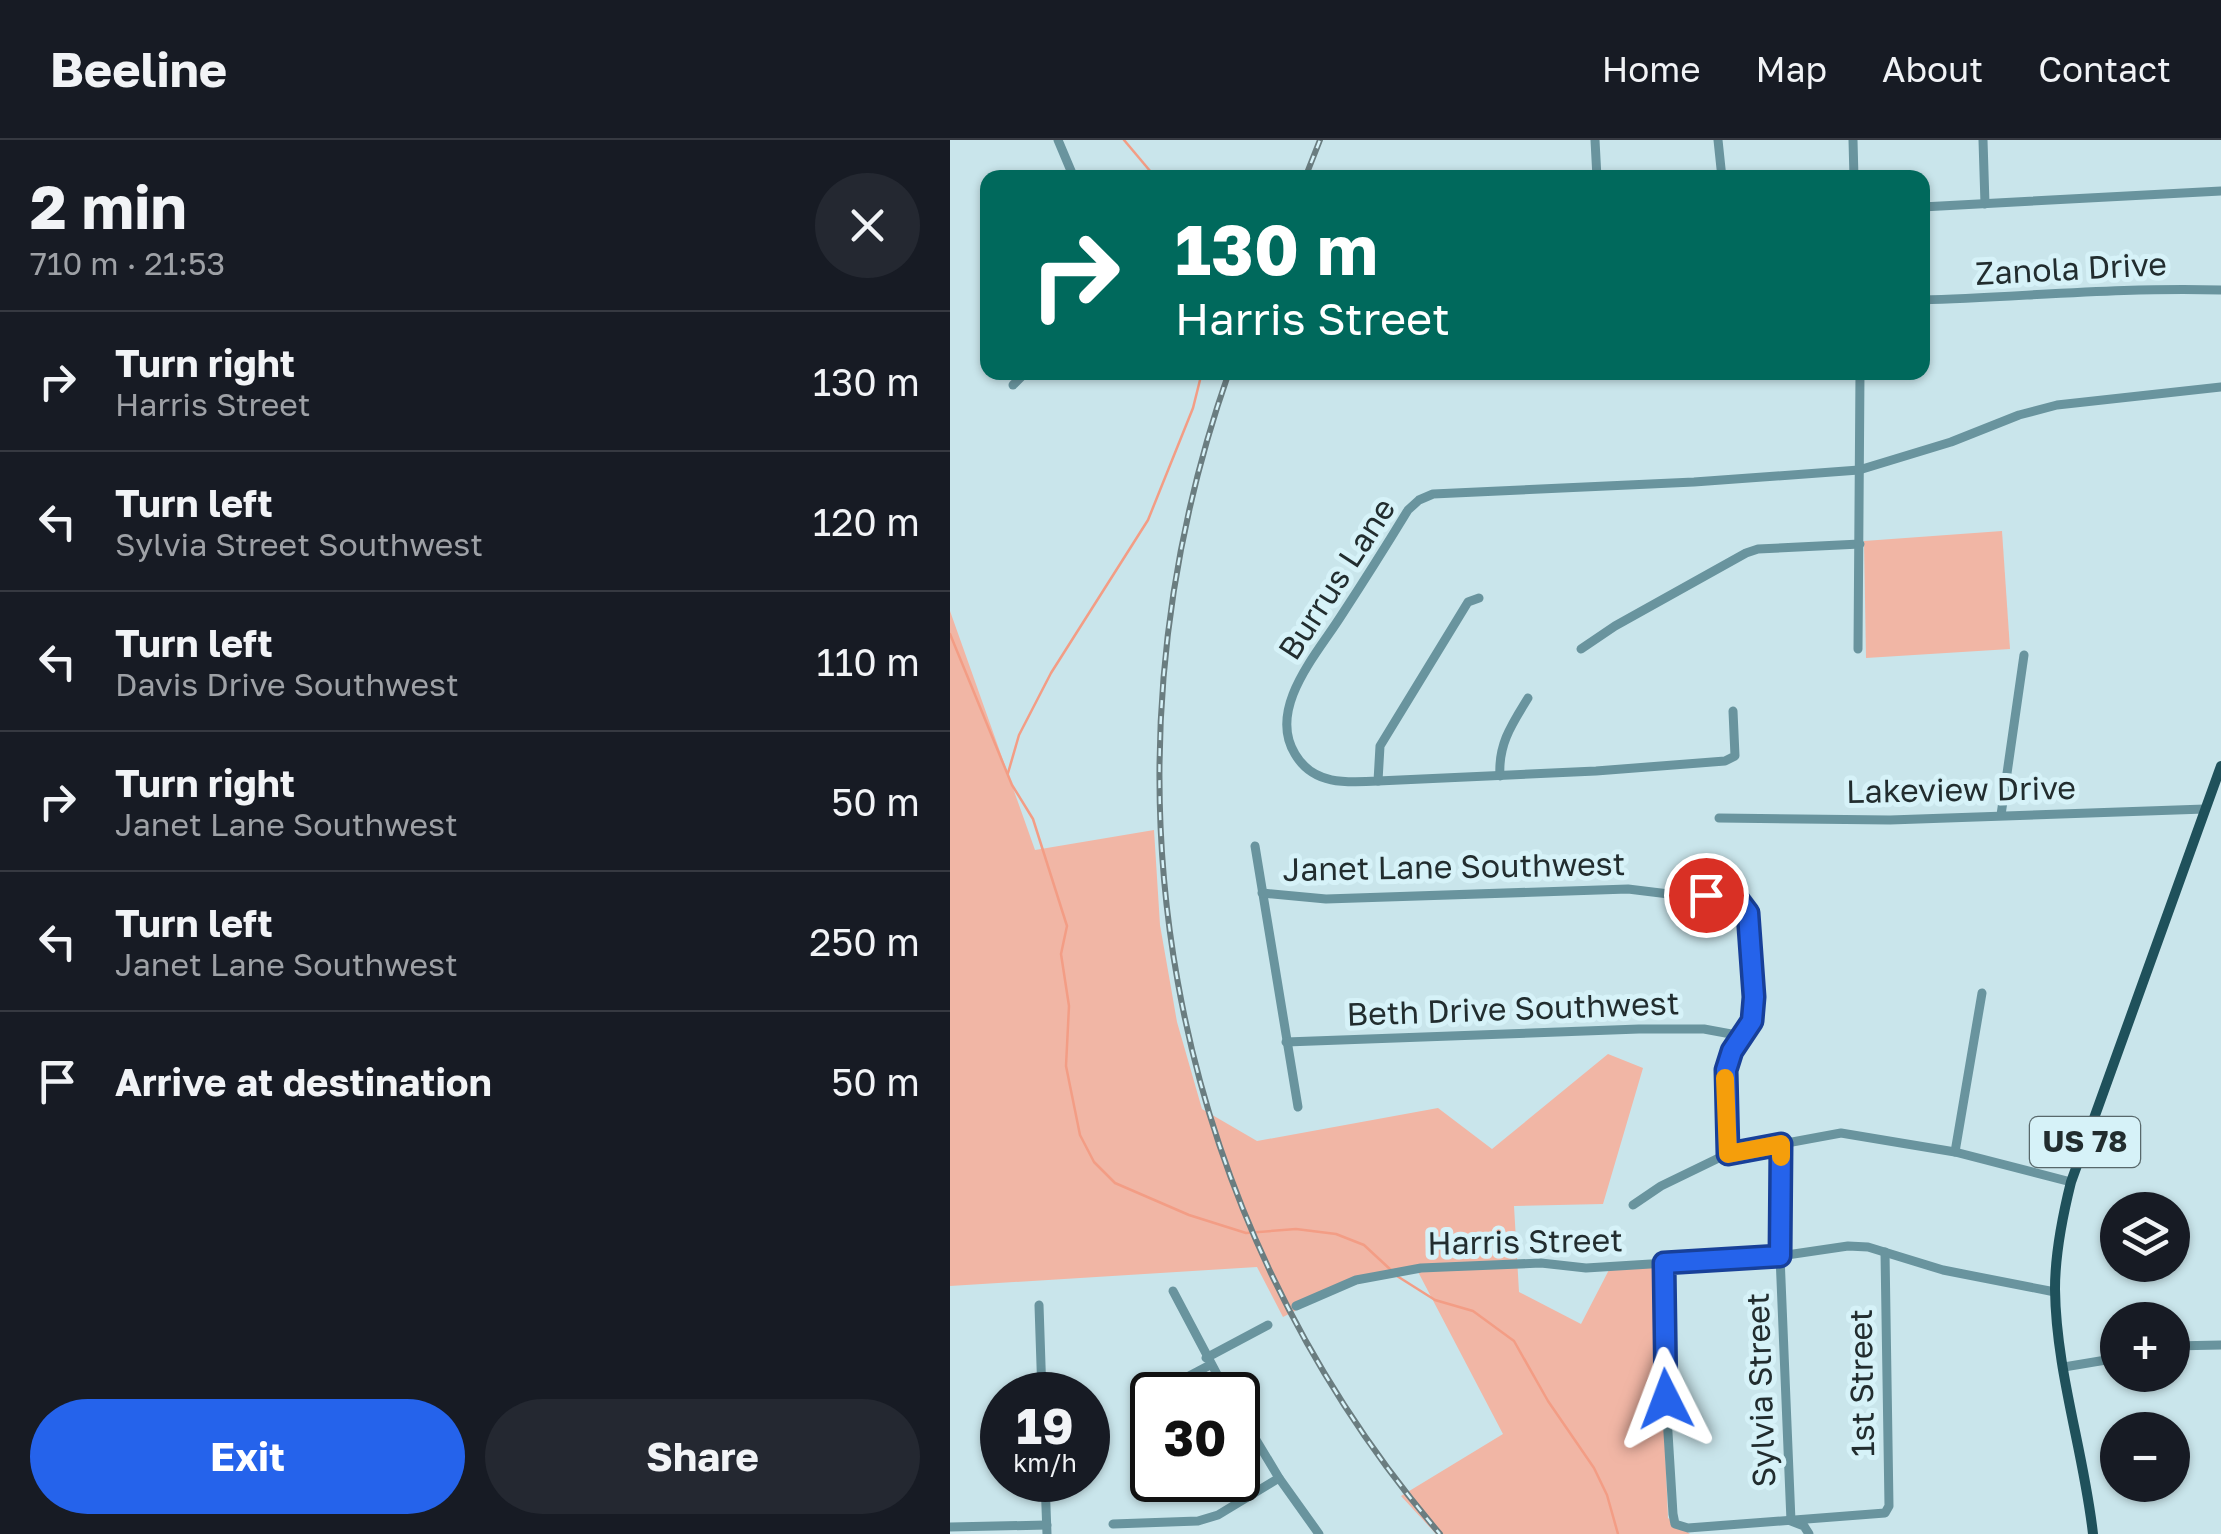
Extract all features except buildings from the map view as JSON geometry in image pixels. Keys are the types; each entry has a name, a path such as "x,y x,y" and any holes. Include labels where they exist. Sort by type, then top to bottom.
{"main road":[{"name":"US 78","path":"2093,1534 2055,1292 2058,1242 2071,1182 2221,766"}],"street":[{"path":"1058,140 1071,170"},
{"path":"1595,140 1596,170"},
{"path":"1718,140 1721,170"},
{"path":"1854,140 1854,170"},
{"path":"1983,140 1985,204"},
{"path":"1930,207 2221,191"},
{"name":"Zanola Drive","path":"1930,300 2148,288 2221,290"},
{"path":"1012,385 1017,380"},
{"path":"1858,649 1860,380"},
{"path":"1859,470 2045,408 2221,388"},
{"name":"Burrus Lane","path":"1378,782 1327,780 1310,772 1285,737 1285,724 1288,704 1307,668 1408,510 1419,500 1450,491 1694,482 1859,470"},
{"path":"1581,649 1630,617 1746,553 1758,549 1860,544"},
{"path":"1479,598 1468,602 1390,728 1377,759 1378,782 1725,761 1735,756 1733,711"},
{"path":"2001,815 2024,655"},
{"path":"1500,776 1504,737 1528,698"},
{"name":"Lakeview Drive","path":"1718,818 1890,820 2205,810"},
{"path":"1255,846 1298,1108"},
{"name":"Janet Lane Southwest","path":"1262,894 1326,899 1628,889 1685,896 1728,895 1743,903 1748,913 1754,997 1752,1021 1732,1051 1726,1070 1728,1154"},
{"path":"1956,1152 1982,993"},
{"name":"Beth Drive Southwest","path":"1286,1042 1639,1028 1704,1029 1742,1036"},
{"path":"1633,1205 1661,1186 1728,1154 1840,1133 1956,1152 2071,1182"},
{"name":"Sylvia Street","path":"1781,1144 1780,1256 1791,1522"},
{"name":"Harris Street","path":"1296,1306 1356,1280 1422,1268 1541,1264 1586,1268 1780,1256 1848,1246 2055,1292"},
{"name":"1st Street","path":"1791,1522 1885,1512 1888,1506 1884,1252"},
{"path":"1664,1263 1664,1368 1675,1524 1688,1528 1791,1522 1804,1526 1810,1534"},
{"path":"1173,1291 1214,1372"},
{"path":"1039,1305 1041,1372"},
{"path":"1192,1372 1268,1325"},
{"path":"2190,1346 2221,1345"},
{"path":"2064,1367 2100,1361"},
{"path":"1260,1447 1319,1534"},
{"path":"1113,1524 1218,1516 1278,1478"},
{"path":"950,1527 1047,1530 1046,1502"},
{"path":"1185,1521 1185,1534"}],"shaded area":[{"path":"2002,531 2010,649 1866,658 1864,541"},
{"path":"950,611 1035,850 1154,830 1160,925 1177,1022 1202,1109 1257,1141 1438,1108 1492,1149 1608,1054 1643,1068 1603,1204 1514,1206 1519,1292 1581,1324 1612,1264 1663,1261 1659,1301 1668,1518 1690,1534 1436,1534 1401,1496 1503,1434 1416,1268 1336,1290 1283,1317 1257,1267 950,1286"}],"waterway":[{"path":"1124,140 1149,170"},
{"path":"1008,773 1019,735 1051,673 1148,520 1193,408 1200,380"},
{"path":"950,634 1012,785 1033,819 1067,926 1061,954 1069,1006 1066,1066 1080,1135 1094,1162 1115,1183 1189,1215 1246,1233 1296,1229 1336,1234 1364,1245 1392,1271"},
{"path":"1397,1276 1435,1300 1473,1311 1514,1341 1548,1401 1594,1468 1618,1534"}],"railway":[{"path":"1308,170 1320,140"},
{"path":"1227,380 1186,524 1164,677 1161,831 1178,982 1214,1130 1270,1272 1346,1407 1440,1534"}],"slow traffic":[{"path":"1725,1078 1728,1154 1781,1144 1781,1157"}],"route":[{"path":"1666,1399 1664,1263 1780,1256 1781,1144 1728,1154 1726,1070 1732,1051 1752,1021 1754,997 1748,913 1736,897 1706,895"}]}
